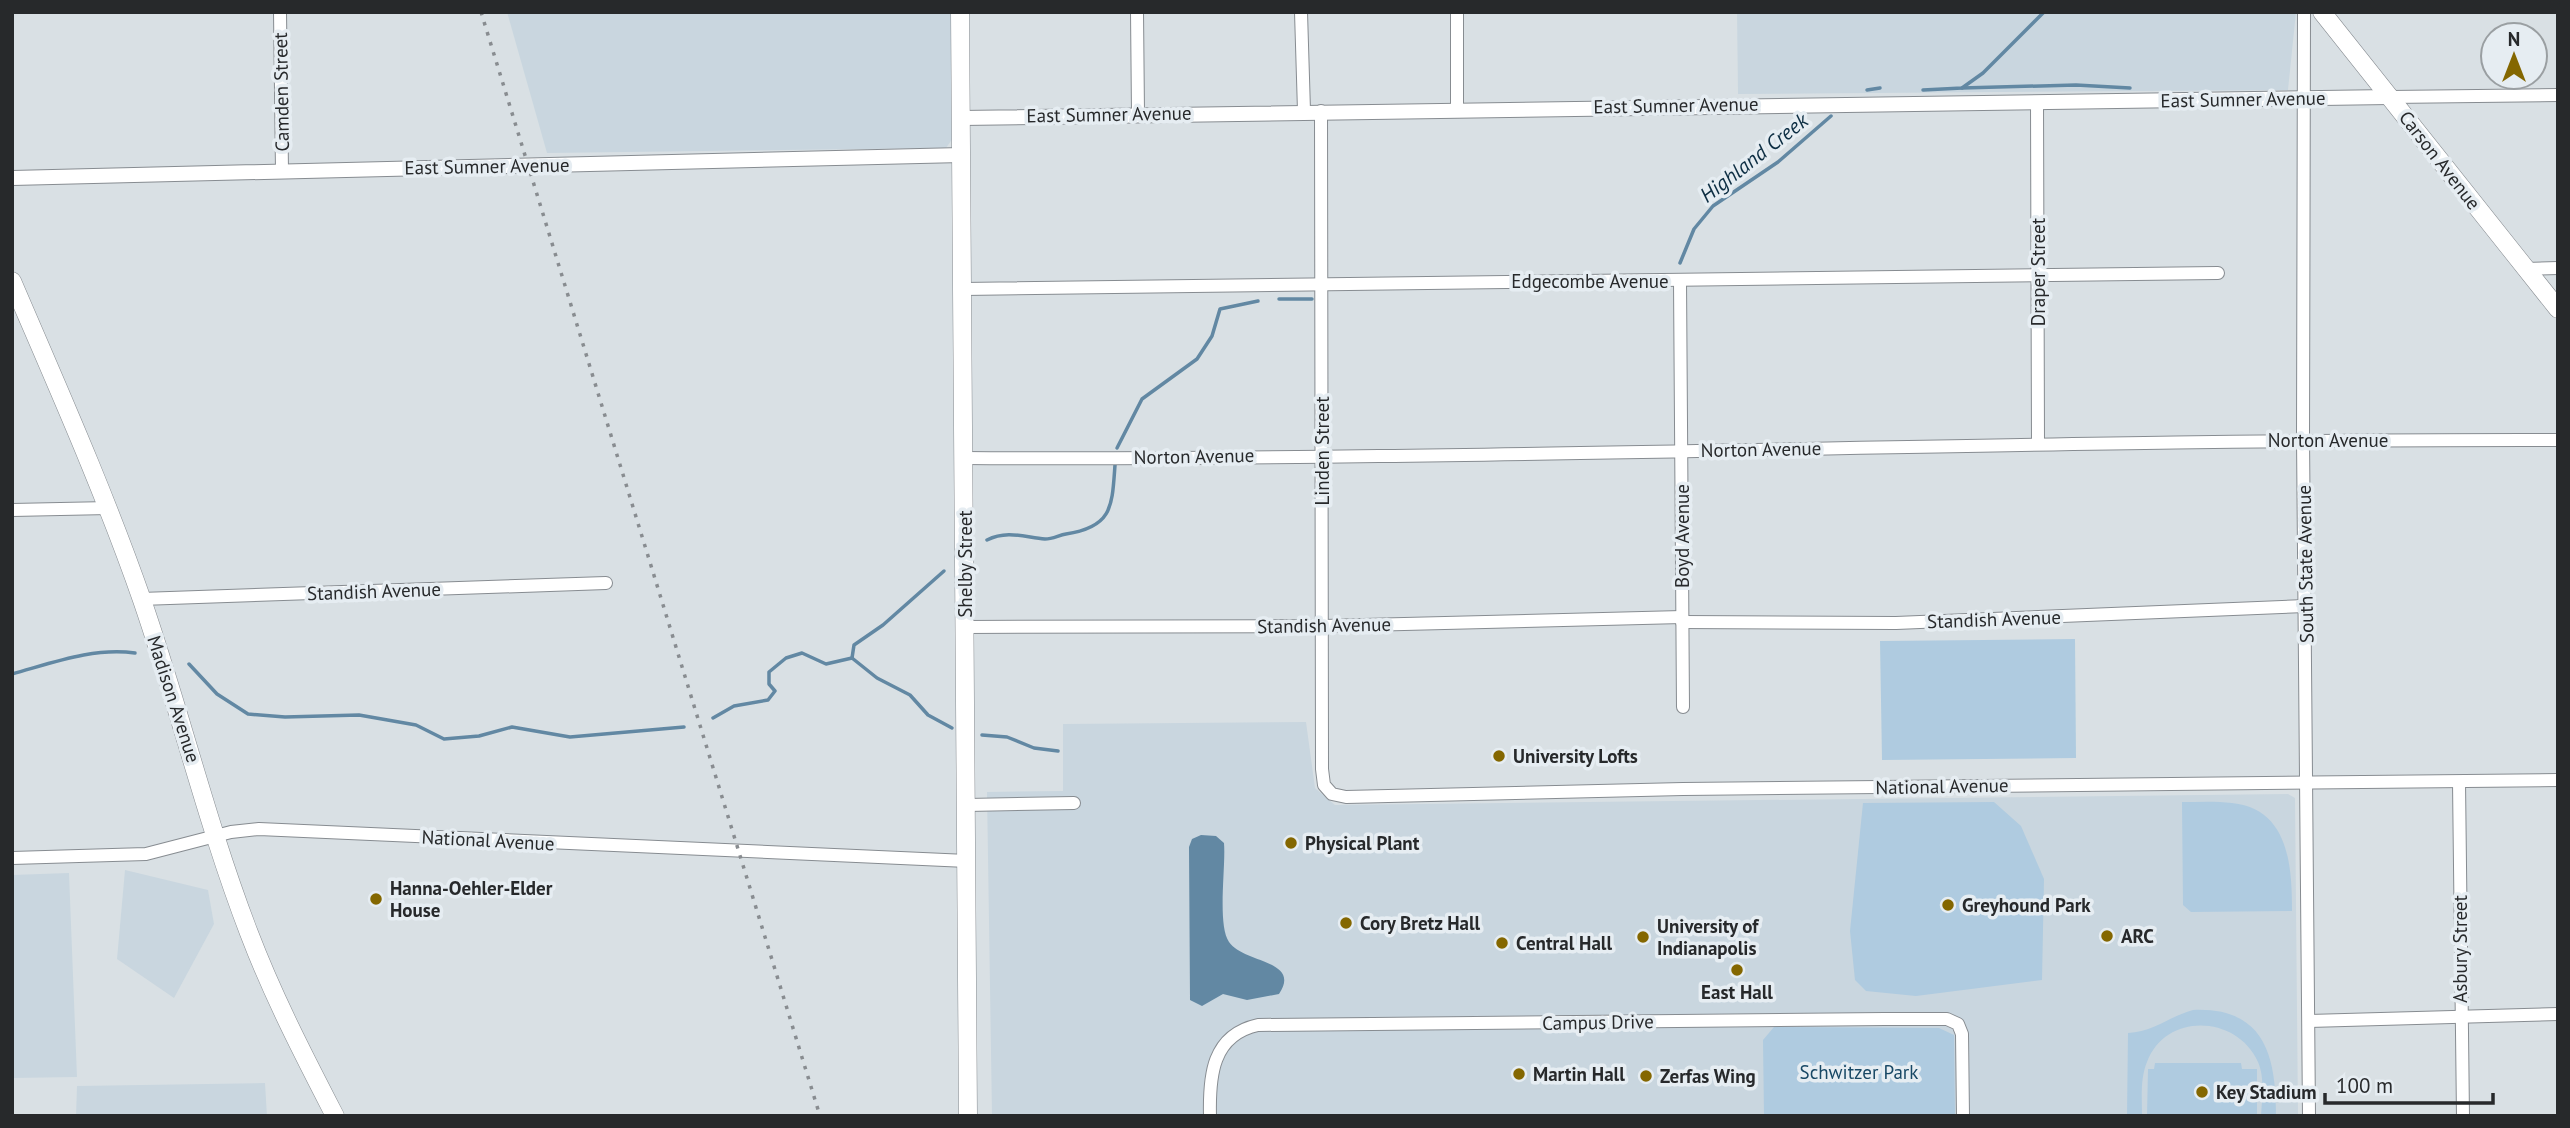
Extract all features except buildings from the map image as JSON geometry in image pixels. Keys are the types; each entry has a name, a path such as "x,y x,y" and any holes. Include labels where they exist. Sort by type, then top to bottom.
{"main road":[{"name":"Shelby Street","path":"960,12 968,1116"},
{"name":"Carson Avenue","path":"2322,12 2558,309"},
{"name":"Madison Avenue","path":"12,281 109,508 189,742 216,837 264,971 335,1116"}],"street":[{"name":"Camden Street","path":"280,12 282,171"},
{"path":"1138,12 1138,113"},
{"path":"1301,12 1304,111"},
{"path":"1457,12 1457,108"},
{"name":"South State Avenue","path":"2304,12 2309,1116"},
{"name":"East Sumner Avenue","path":"961,118 1457,108 2558,95"},
{"name":"Draper Street","path":"2037,102 2038,443"},
{"name":"Linden Street","path":"1321,111 1322,769 1328,790"},
{"name":"East Sumner Avenue","path":"12,178 962,155"},
{"path":"2526,269 2558,268"},
{"name":"Edgecombe Avenue","path":"963,289 2218,273"},
{"name":"Boyd Avenue","path":"1679,281 1683,707"},
{"name":"Norton Avenue","path":"964,458 1681,451 2304,439 2558,440"},
{"path":"12,510 109,508"},
{"name":"Standish Avenue","path":"141,599 606,583"},
{"name":"Standish Avenue","path":"965,627 1323,626 1682,619 1896,623 2305,606"},
{"name":"National Avenue","path":"1328,790 1346,797 1683,789 2558,780"},
{"name":"Asbury Street","path":"2459,782 2463,1116"},
{"path":"967,805 1074,803"},
{"name":"National Avenue","path":"12,858 146,854 259,829 967,861"},
{"path":"2309,1021 2558,1014"},
{"name":"Campus Drive","path":"1210,1116 1210,1074 1219,1051 1237,1033 1262,1025 1885,1019 1947,1019 1958,1024 1962,1034 1963,1116"}],"shaded area":[{"path":"507,12 951,12 953,138 946,148 547,153"},
{"path":"1737,12 2296,12 2288,90 1738,94"},
{"name":"University of Indianapolis","path":"1306,722 1315,788 1335,805 2288,794 2295,798 2298,1116 992,1116 987,792 1063,791 1063,724"},
{"path":"1201,835 1216,836 1224,843 1225,934 1236,949 1268,963 1283,974 1284,983 1279,994 1247,1000 1223,994 1202,1006 1190,1000 1189,847 1192,839"},
{"path":"125,870 208,890 214,924 174,998 117,959"},
{"path":"69,873 77,1077 12,1078 12,875"},
{"path":"265,1083 267,1116 76,1116 77,1086"}],"green space":[{"path":"2075,639 2076,758 1882,760 1880,641"},
{"name":"Greyhound Park","path":"1994,802 2021,826 2044,879 2042,980 1916,996 1866,991 1855,980 1850,931 1863,803"},
{"path":"2182,802 2232,803 2251,808 2265,816 2276,828 2288,859 2292,911 2191,912 2183,905"},
{"path":"2193,1010 2217,1011 2236,1017 2251,1026 2262,1039 2273,1074 2276,1116 2261,1116 2262,1075 2248,1046 2219,1028 2202,1026 2169,1034 2156,1046 2143,1075 2142,1116 2127,1116 2128,1033 2145,1030"},
{"name":"Schwitzer Park","path":"1774,1027 1939,1028 1954,1035 1955,1116 1764,1116 1763,1040"},
{"name":"Key Stadium","path":"2155,1063 2241,1063 2242,1069 2257,1069 2257,1116 2147,1116 2148,1069 2154,1069"}],"waterway":[{"name":"Highland Creek","path":"1923,90 1962,88 1983,73 2044,12"},
{"path":"1962,88 2076,85 2130,88"},
{"name":"Highland Creek","path":"1867,90 1880,88"},
{"name":"Highland Creek","path":"1680,263 1694,229 1713,206 1778,162 1831,116"},
{"name":"Highland Creek","path":"1279,299 1312,299"},
{"name":"Highland Creek","path":"1117,448 1142,399 1197,359 1212,336 1220,309 1258,301"},
{"name":"Highland Creek","path":"987,540 1009,535 1048,539 1093,526 1101,520 1111,503 1115,465"},
{"name":"Highland Creek","path":"852,658 854,645 883,625 944,571"},
{"name":"Highland Creek","path":"12,674 89,654 135,653"},
{"name":"Highland Creek","path":"713,718 734,706 768,700 775,691 769,684 769,672 786,658 802,653 826,664 852,658"},
{"path":"852,658 877,678 910,695 928,715 952,728"},
{"name":"Highland Creek","path":"189,664 217,694 248,714 285,717 359,715 416,725 444,739 479,736 512,727 570,737 684,727"},
{"path":"982,735 1007,737 1034,748 1058,751"}],"railway":[{"path":"481,12 820,1116"}],"place":[{"name":"University Lofts","path":"1499,756"},
{"name":"Physical Plant","path":"1291,843"},
{"name":"Hanna-Oehler-Elder House","path":"376,899"},
{"name":"Greyhound Park","path":"1948,905"},
{"name":"Cory Bretz Hall","path":"1346,923"},
{"name":"ARC","path":"2107,936"},
{"name":"University of Indianapolis","path":"1643,937"},
{"name":"Central Hall","path":"1502,943"},
{"name":"East Hall","path":"1737,970"},
{"name":"Martin Hall","path":"1519,1074"},
{"name":"Zerfas Wing","path":"1646,1076"},
{"name":"Key Stadium","path":"2202,1092"}]}
